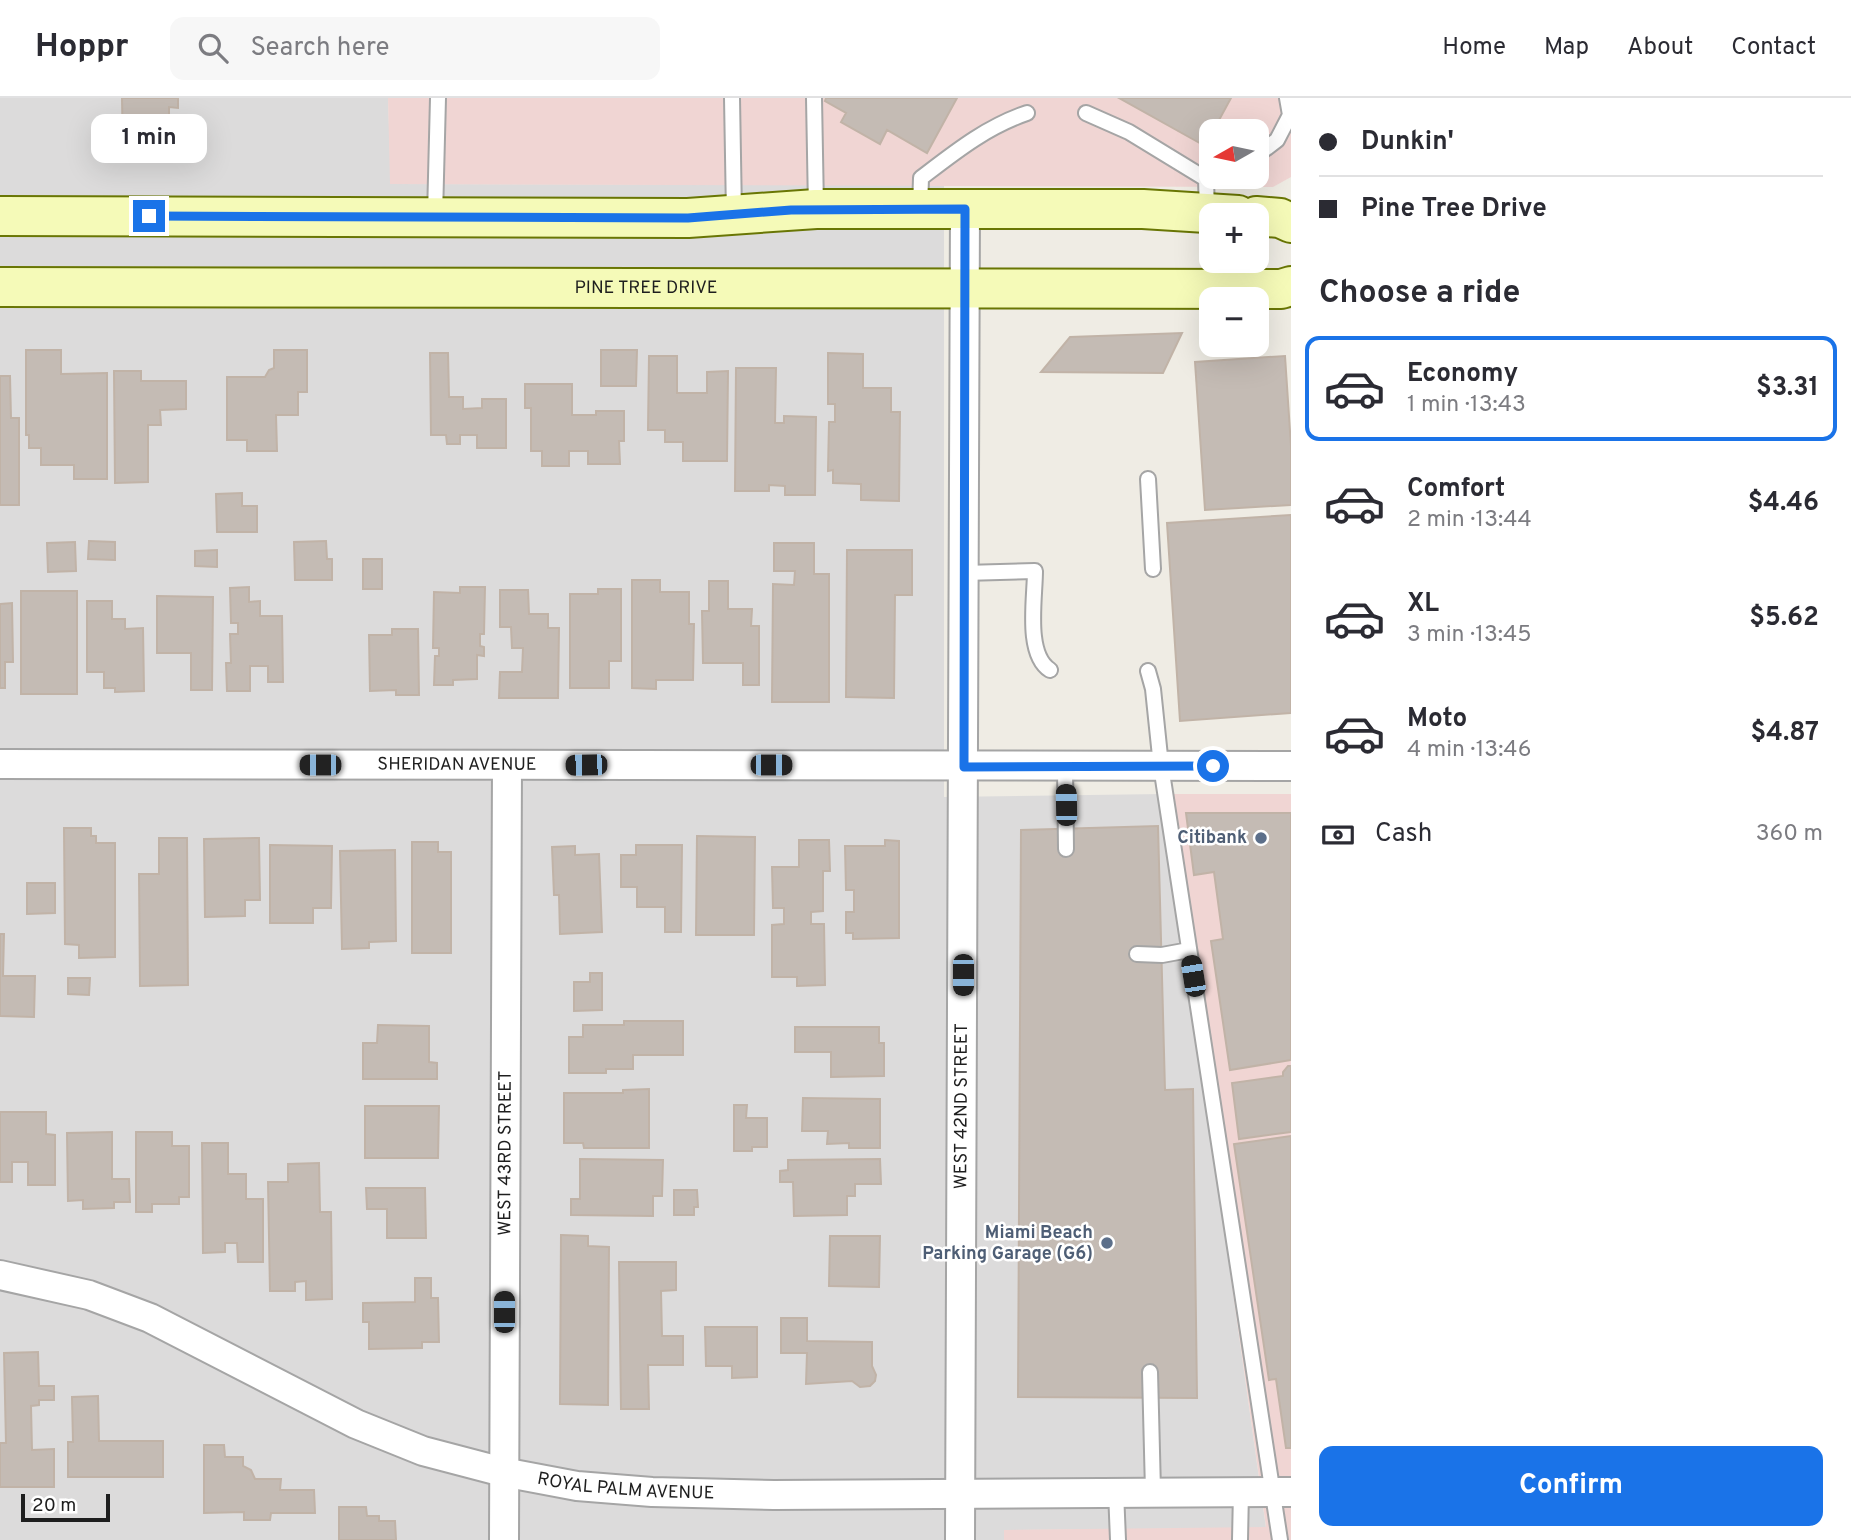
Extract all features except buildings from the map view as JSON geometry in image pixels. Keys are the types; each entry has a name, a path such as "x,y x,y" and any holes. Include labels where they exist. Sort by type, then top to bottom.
{"main road":[{"path":"0,216 688,218 816,209 1143,209 1216,196"},
{"path":"1269,217 1291,223"},
{"name":"PINE TREE DRIVE","path":"0,287 965,290 1281,289 1291,286"}],"street":[{"name":"WEST 42ND STREET","path":"960,1540 965,209"},
{"name":"SHERIDAN AVENUE","path":"0,764 1291,766"},
{"name":"WEST 43RD STREET","path":"504,1540 507,766"},
{"name":"ROYAL PALM AVENUE","path":"0,1275 53,1285 118,1305 184,1334 391,1440 503,1472 577,1486 652,1492 774,1495 1282,1492"}],"lane":[{"path":"435,217 438,98"},
{"path":"732,98 734,215"},
{"path":"814,98 816,209"},
{"path":"1269,146 1277,140 1290,115 1287,98"},
{"path":"920,209 921,178 982,133 1001,122 1027,113"},
{"path":"1086,113 1129,132 1216,196"},
{"path":"1148,479 1153,569"},
{"path":"964,573 1035,572 1035,645 1040,660 1050,670"},
{"path":"1147,671 1153,689 1161,766 1189,950 1282,1492 1280,1540"},
{"path":"1065,767 1066,849"},
{"path":"1137,954 1162,955 1189,950"},
{"path":"1150,1372 1153,1491"},
{"path":"1116,1491 1118,1540"},
{"path":"1240,1540 1241,1492"}],"shaded area":[{"path":"0,98 388,98 391,184 944,185 944,797 1163,794 1266,1528 1004,1530 1004,1540 0,1540"},
{"path":"388,98 1291,98 1291,177 1269,187 1269,119 1199,119 1199,187 390,184"},
{"path":"1163,794 1291,794 1291,1540 1004,1540 1004,1530 1266,1527"}],"place":[{"name":"Citibank","path":"1261,838"},
{"name":"Miami Beach Parking Garage (G6)","path":"1107,1243"}],"route":[{"path":"149,216 688,218 791,210 965,209 964,767 1213,766"}]}
